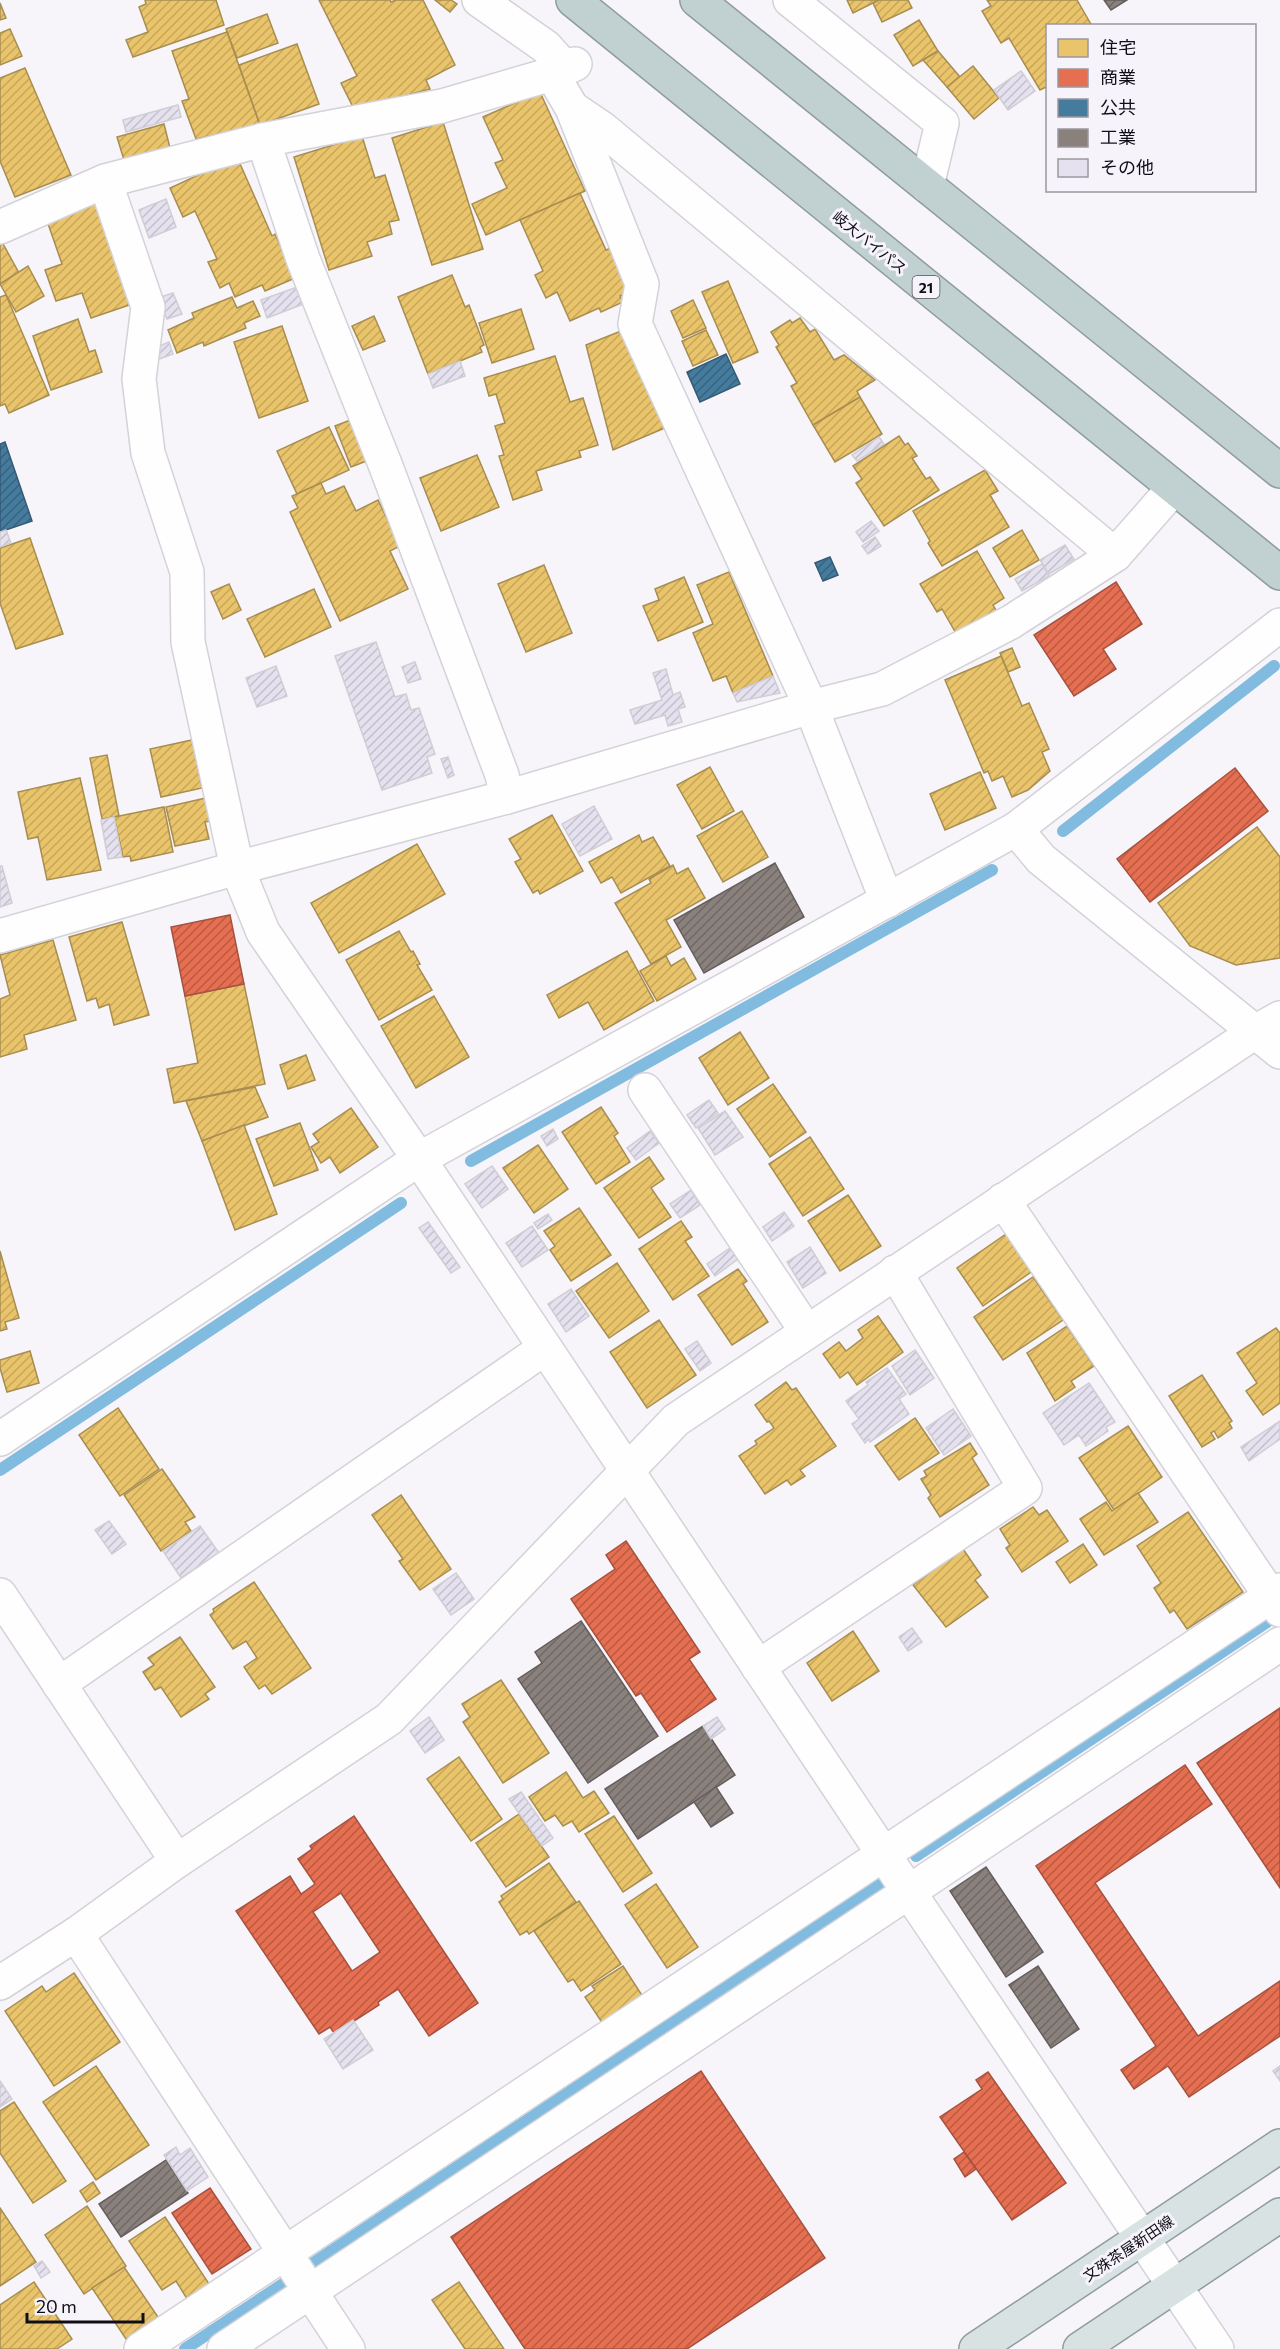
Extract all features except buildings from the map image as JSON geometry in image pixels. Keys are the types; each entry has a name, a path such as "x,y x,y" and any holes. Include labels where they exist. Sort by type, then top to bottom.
{"highway":[{"name":"岐大バイパス","path":"573,0 1173,489 1280,573"},
{"path":"697,0 1280,471"}],"main road":[{"name":"文殊茶屋新田線","path":"976,2349 1280,2146"},
{"path":"1080,2349 1280,2215"}],"street":[{"path":"479,0 546,47 564,69 572,108 642,284 635,324 811,707 887,901"},
{"path":"790,0 942,123 927,186"},
{"path":"0,227 105,181 263,140 442,106 564,69"},
{"path":"572,108 612,137 1115,555"},
{"path":"263,140 303,259 386,464 498,764 507,797"},
{"path":"105,181 148,307 139,379 148,453 187,572 188,642 237,868 263,933 419,1159 1217,2349"},
{"path":"0,936 237,868 507,797 811,707 882,689 1011,622 1115,555 1173,489"},
{"path":"0,1439 419,1159 1016,829 1280,625"},
{"path":"1016,829 1041,859 1267,1025 1280,1052"},
{"path":"0,1983 76,1934 177,1862 389,1719 676,1420 1267,1025"},
{"path":"645,1090 807,1332"},
{"path":"141,2349 884,1855 1277,1599 1003,1200"},
{"path":"758,1667 1026,1488 895,1272"},
{"path":"59,1684 545,1348"},
{"path":"0,1595 177,1862"},
{"path":"224,2349 1280,1644"},
{"path":"76,1934 348,2349"}],"waterway":[{"path":"1063,831 1274,666"},
{"path":"471,1161 992,870"},
{"path":"0,1470 401,1203"},
{"path":"916,1856 1267,1622"},
{"path":"312,2264 880,1884"},
{"path":"185,2349 286,2282"}]}
